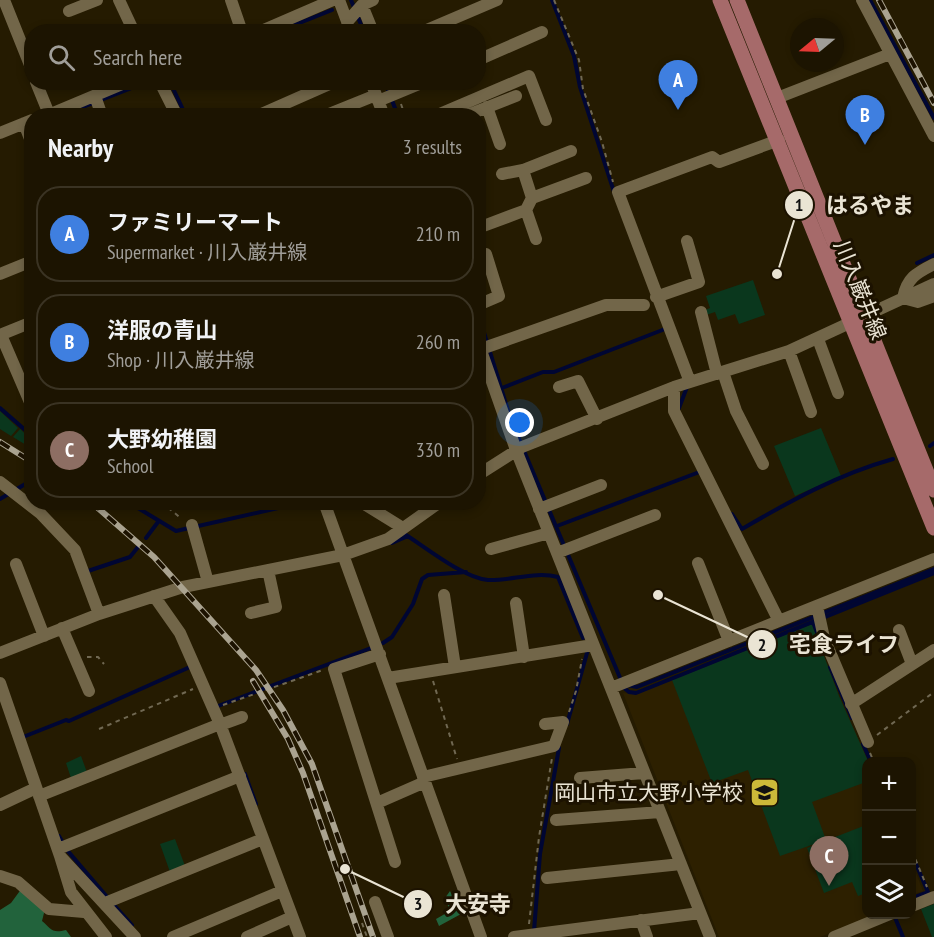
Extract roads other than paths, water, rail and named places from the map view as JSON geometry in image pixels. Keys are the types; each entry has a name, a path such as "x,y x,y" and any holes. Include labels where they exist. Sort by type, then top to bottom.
{"main road":[{"name":"川入巌井線","path":"720,0 779,140 934,528"},
{"name":"川入巌井線","path":"737,0 866,315 934,490"}],"street":[{"path":"4,0 24,50"},
{"path":"69,11 97,0"},
{"path":"119,0 130,24"},
{"path":"231,0 239,24"},
{"path":"293,24 333,0"},
{"path":"339,0 357,14"},
{"path":"441,24 497,0"},
{"path":"862,0 934,136"},
{"path":"486,56 542,32"},
{"path":"777,98 890,54"},
{"path":"454,108 529,76 546,120"},
{"path":"39,90 45,108"},
{"path":"79,108 98,104 116,90"},
{"path":"164,90 173,108"},
{"path":"275,108 316,90"},
{"path":"378,90 384,97 384,108"},
{"path":"355,108 403,90"},
{"path":"500,144 487,107 516,96"},
{"path":"0,133 24,126"},
{"path":"779,140 719,162 712,157 618,192 656,297 684,384 674,411 779,621"},
{"path":"502,174 523,170 571,151"},
{"path":"523,170 536,239"},
{"path":"486,224 586,178"},
{"path":"656,297 699,282 687,241"},
{"path":"486,254 499,296 486,301"},
{"path":"0,274 24,264"},
{"path":"903,298 906,284 912,276 934,264"},
{"path":"486,471 522,447 684,384 789,351 934,284"},
{"path":"903,298 918,302 934,296"},
{"path":"486,346 606,305 644,305"},
{"path":"701,312 720,373 763,464"},
{"path":"24,326 1,337 24,389"},
{"path":"818,339 838,393"},
{"path":"486,349 546,506 549,533 563,550 588,647 614,687 644,774 710,937"},
{"path":"789,351 811,412"},
{"path":"559,387 578,381 597,419"},
{"path":"0,483 24,501"},
{"path":"546,506 601,485"},
{"path":"36,510 75,550 99,614"},
{"path":"327,510 481,937"},
{"path":"371,510 399,531"},
{"path":"0,653 63,631 99,614 208,582 269,573 343,555 399,531 429,510"},
{"path":"563,550 655,515"},
{"path":"193,527 208,582"},
{"path":"491,549 549,533"},
{"path":"614,687 779,621 819,612 934,559"},
{"path":"698,563 729,641"},
{"path":"16,564 44,636"},
{"path":"251,613 276,607 269,573"},
{"path":"444,595 455,668"},
{"path":"155,599 180,633 202,685 223,725 300,937"},
{"path":"516,603 524,657"},
{"path":"819,612 824,638 868,742"},
{"path":"899,630 912,664"},
{"path":"63,631 88,691"},
{"path":"388,678 588,647"},
{"path":"851,704 934,650"},
{"path":"380,654 334,670 396,862"},
{"path":"0,683 62,850 71,892 84,912 106,937"},
{"path":"0,805 41,794 242,717"},
{"path":"377,803 424,779 460,767 554,746 563,722 545,724"},
{"path":"580,778 644,774"},
{"path":"62,850 240,776"},
{"path":"556,820 660,812"},
{"path":"109,901 263,840"},
{"path":"62,850 109,901 135,937"},
{"path":"547,878 681,864"},
{"path":"0,876 18,882 49,909 84,912"},
{"path":"173,937 282,891"},
{"path":"916,904 933,897"},
{"path":"375,902 388,937"},
{"path":"514,937 531,934 586,932 641,920 700,913"},
{"path":"247,937 292,917"},
{"path":"834,937 880,919"},
{"path":"641,920 647,937"}],"waterway":[{"path":"351,0 361,24"},
{"path":"552,0 574,56 580,87 615,195"},
{"path":"870,0 934,118"},
{"path":"297,24 332,10"},
{"path":"81,108 127,90"},
{"path":"174,90 182,108"},
{"path":"388,90 395,108"},
{"path":"917,263 934,255"},
{"path":"502,388 543,372 554,372 665,329"},
{"path":"486,339 511,420 621,680"},
{"path":"679,408 687,387"},
{"path":"0,408 24,429"},
{"path":"930,446 934,443"},
{"path":"732,514 742,529 834,480 893,459"},
{"path":"557,526 702,471"},
{"path":"0,499 24,485"},
{"path":"141,510 176,531 269,510"},
{"path":"146,538 158,522"},
{"path":"403,533 444,561 478,578 497,580 541,575 558,577 583,638"},
{"path":"392,543 408,536"},
{"path":"88,571 130,557 138,547"},
{"path":"627,685 637,687 934,569"},
{"path":"383,643 392,637 413,604 422,579 428,575 466,572"},
{"path":"623,687 629,692 636,693 934,573"},
{"path":"813,622 818,635"},
{"path":"218,706 371,648"},
{"path":"567,724 587,653"},
{"path":"23,737 66,720 69,721 190,667"},
{"path":"830,667 852,718"},
{"path":"863,744 869,757"},
{"path":"534,931 540,854 559,748"},
{"path":"245,774 256,804"},
{"path":"59,836 67,850 108,898"},
{"path":"916,864 928,892 916,896"},
{"path":"113,904 132,925"},
{"path":"896,920 903,937"}],"railway":[{"path":"879,0 934,103"},
{"path":"0,442 24,457"},
{"path":"100,510 154,557 256,670 283,710 312,764 373,937"},
{"path":"253,681 288,739 303,773 360,937"}],"place":[{"name":"ファミリーマート","path":"678,110"},
{"name":"洋服の青山","path":"865,145"},
{"name":"はるやま","path":"777,274"},
{"name":"宅食ライフ","path":"658,595"},
{"name":"岡山市立大野小学校","path":"764,793"},
{"name":"大安寺","path":"345,869"},
{"name":"大野幼稚園","path":"829,886"}]}
